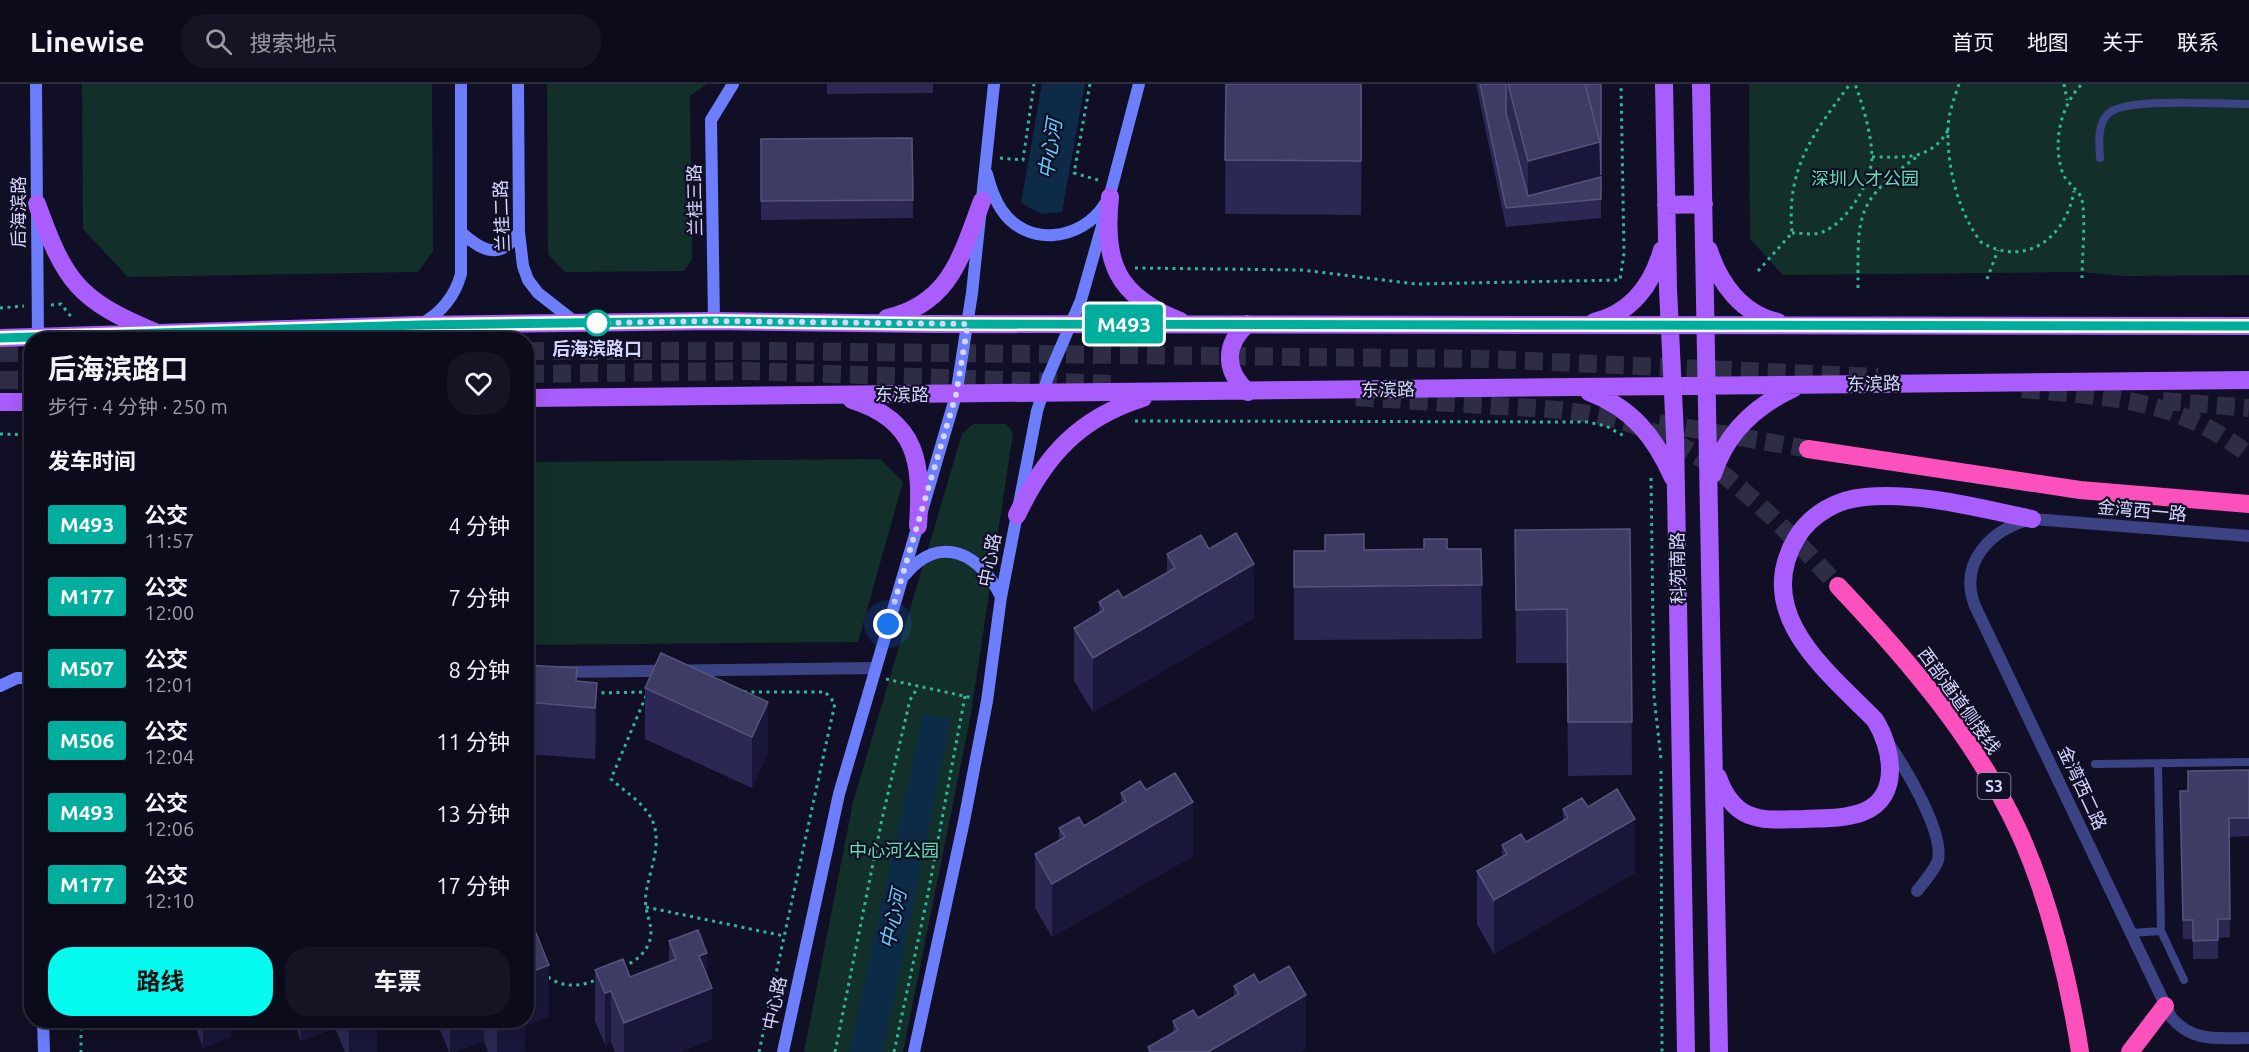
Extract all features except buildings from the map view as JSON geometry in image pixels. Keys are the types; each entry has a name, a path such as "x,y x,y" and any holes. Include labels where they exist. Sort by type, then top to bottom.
{"highway":[{"path":"1808,449 2080,490 2249,504"},
{"name":"西部通道侧接线","path":"1838,586 1932,694 1961,732 2014,823 2040,887 2080,1052"},
{"path":"2130,1052 2165,1006"}],"main road":[{"name":"后海滨路","path":"36,84 38,332"},
{"path":"419,325 441,310 458,286 461,274 461,84"},
{"name":"兰桂二路","path":"518,84 519,232 523,266 528,280 551,305 576,323"},
{"name":"兰桂三路","path":"714,321 711,120 733,84"},
{"name":"中心路","path":"783,1052 839,794 956,395 968,324 994,84"},
{"name":"中心路","path":"914,1052 987,701 1001,597 1043,394 1084,290 1138,84"},
{"name":"科苑南路","path":"1664,84 1666,234 1676,484 1686,1052"},
{"name":"科苑南路","path":"1701,84 1719,1052"},
{"path":"985,162 1001,209 1012,221 1027,231 1044,236 1077,231 1100,213 1111,191"},
{"path":"1111,191 1107,235 1113,267 1138,299 1160,314 1187,324"},
{"path":"866,322 917,308 944,286 962,256 982,201"},
{"path":"37,204 58,257 83,293 113,314 157,332"},
{"path":"1666,205 1704,204"},
{"path":"462,233 483,249 499,250 512,243 519,232"},
{"path":"1579,325 1603,320 1621,311 1639,297 1653,278 1666,234"},
{"path":"1704,236 1717,270 1735,297 1760,315 1794,325"},
{"path":"219,332 419,325 714,321 968,324 2249,326"},
{"path":"1248,324 1238,333 1231,345 1228,360 1231,373 1248,392"},
{"path":"0,338 24,338"},
{"name":"东滨路","path":"534,398 2249,380"},
{"path":"1709,484 1725,444 1738,427 1752,413 1775,397 1800,385"},
{"path":"1579,388 1609,399 1641,424 1652,437 1676,484"},
{"path":"1017,515 1032,482 1067,439 1091,420 1124,404 1163,393"},
{"path":"836,395 879,411 897,422 909,440 919,464 921,488 918,526"},
{"path":"0,402 24,402"},
{"path":"1715,770 1722,790 1732,804 1748,815 1768,820 1849,816 1870,808 1885,790 1891,766 1883,732 1875,720 1811,654 1791,622 1785,606 1783,581 1788,555 1800,532 1810,520 1830,507 1865,497 1933,501 2032,519"},
{"path":"901,580 922,560 949,552 974,560 986,570 1001,597"},
{"path":"1678,586 1711,586"},
{"path":"0,686 17,678 24,678"},
{"path":"43,1028 44,1052"}],"street":[{"name":"金湾西一路","path":"2032,519 2249,536"},
{"name":"金湾西二路","path":"2032,519 2011,525 1984,545 1972,568 1971,592 2171,1017 2187,1033 2214,1039 2249,1038"},
{"path":"2229,536 2249,544"},
{"path":"550,672 874,672"},
{"path":"1883,732 1907,774 1938,842 1938,861 1917,891"}],"lane":[{"path":"2100,158 2100,128 2115,108 2142,103 2249,104"},
{"path":"2095,764 2249,762"},
{"path":"2158,764 2161,931 2184,980"},
{"path":"2131,933 2161,931"}],"path":[{"path":"985,162 1023,160 1034,84"},
{"path":"1090,84 1074,173 1111,191"},
{"path":"1113,267 1302,270 1416,284 1620,280 1624,253 1621,84"},
{"path":"1758,271 1792,233 1792,190 1798,166 1807,145 1850,84"},
{"path":"1792,233 1825,230 1859,198 1872,157 1864,108 1855,84"},
{"path":"1858,288 1858,229 1867,203 1890,178 1918,156 1936,148 1948,130 1959,84"},
{"path":"2064,84 2067,101"},
{"path":"2082,84 2067,101 2061,121 2061,167 2074,191 2082,198 2082,278"},
{"path":"1948,130 1955,186 1965,215 1981,242 1998,250 2020,251 2050,238 2069,215 2074,191"},
{"path":"1872,157 1918,156"},
{"path":"1859,198 1867,203"},
{"path":"1987,279 1998,250"},
{"path":"1127,420 1587,422 1606,426 1628,438"},
{"path":"0,434 24,435"},
{"path":"1651,475 1654,696 1661,758 1662,1052"},
{"path":"874,672 918,687 987,701"},
{"path":"835,1052 882,819 910,700 918,687"},
{"path":"621,969 639,958 649,942 651,924 646,907 656,845 654,825 644,807 611,778 648,692"},
{"path":"593,693 660,692"},
{"path":"742,692 825,692 835,703 759,1052"},
{"path":"894,1052 965,696"},
{"path":"646,907 784,936"},
{"path":"544,974 570,986 589,984 599,979"},
{"path":"81,1028 81,1052"}],"green space":[{"path":"82,84 432,84 433,251 418,272 128,277 83,229"},
{"path":"547,84 707,84 690,96 692,259 684,271 565,272 548,254"},
{"name":"深圳人才公园","path":"1749,84 2249,84 2249,275 2124,276 2082,272 1783,275 1750,239"},
{"name":"中心河公园","path":"973,424 1006,424 1013,433 971,714 903,1052 804,1052 853,802 962,434"},
{"path":"880,459 903,482 858,642 534,645 534,462"}],"water":[{"name":"中心河","path":"1042,84 1085,84 1062,212 1041,214 1021,203"},
{"name":"中心河","path":"923,714 951,719 883,1052 849,1052"}],"tunnel":[{"path":"534,351 766,351 1487,359 1878,377"},
{"path":"0,353 24,353"},
{"path":"534,374 749,371 1112,384"},
{"path":"0,380 24,380"},
{"path":"2022,389 2114,398 2169,411 2222,436 2249,455"},
{"path":"1356,397 1579,412 1638,426 1683,447 1732,481 1777,522 1838,586"},
{"path":"2163,401 2249,408"},
{"path":"1659,423 1808,449"}],"bus line":[{"name":"M493","path":"219,332 419,325 714,321 934,324 2249,326"},
{"name":"M493","path":"0,338 24,337"}],"place":[{"name":"后海滨路口","path":"597,323"}],"route":[{"path":"597,323 714,321 968,324 956,395 888,624"}]}
